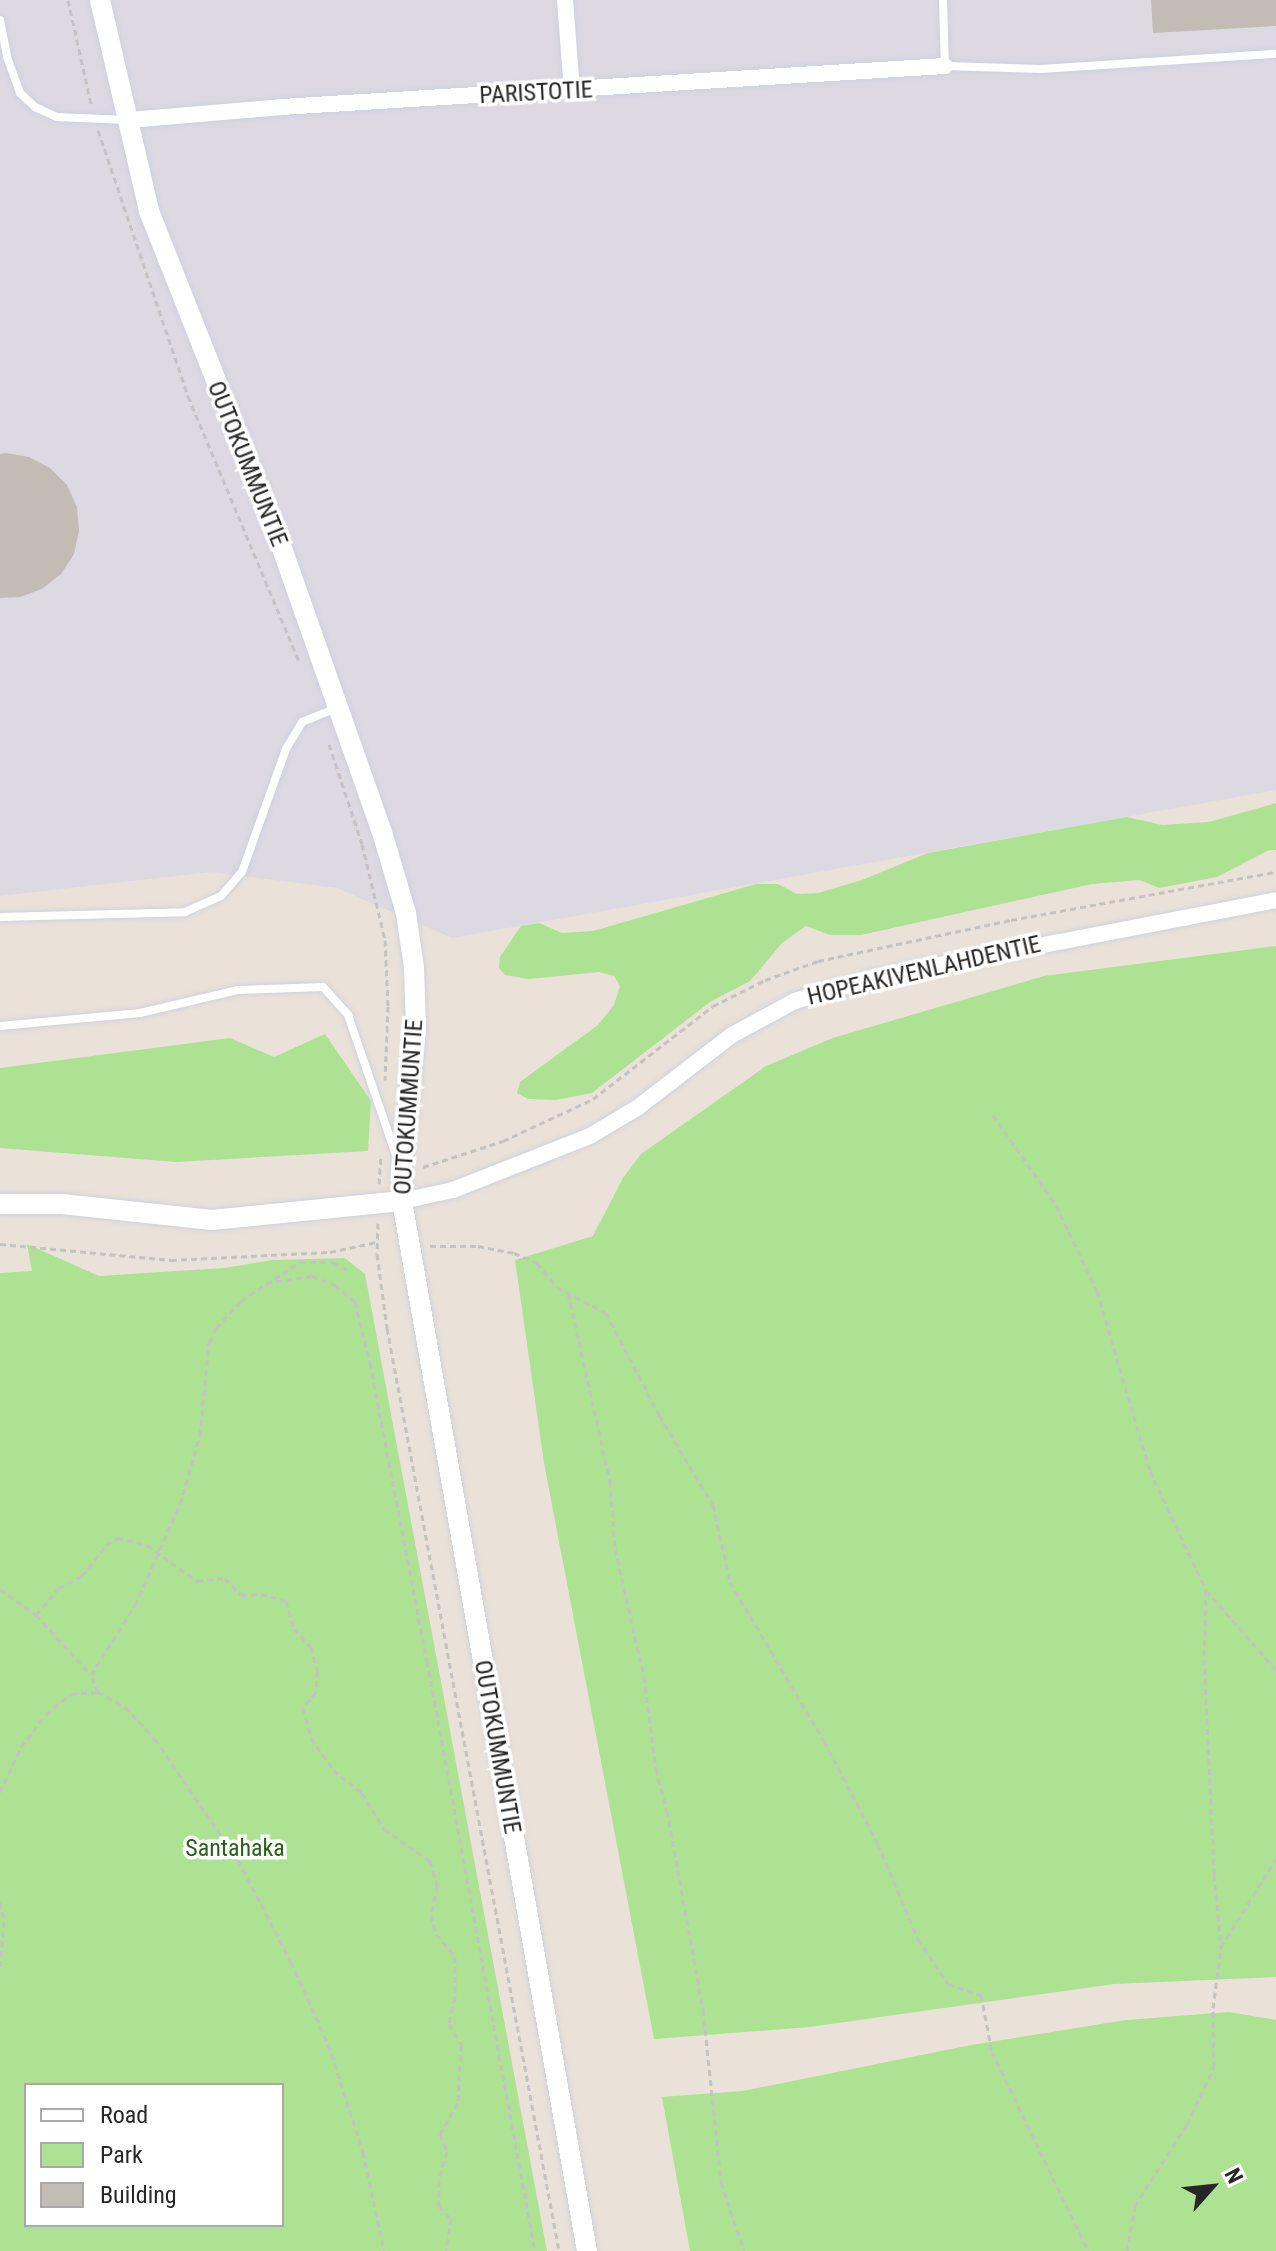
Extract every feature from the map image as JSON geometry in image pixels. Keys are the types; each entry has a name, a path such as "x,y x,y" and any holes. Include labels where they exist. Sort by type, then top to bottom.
{"street":[{"name":"OUTOKUMMUNTIE","path":"100,0 149,211 278,537 329,711 401,896 412,954 416,1029 401,1173 402,1201 587,2251"},
{"path":"565,0 572,91"},
{"name":"PARISTOTIE","path":"128,120 282,107 945,66"},
{"name":"HOPEAKIVENLAHDENTIE","path":"0,1204 62,1204 212,1220 378,1204 453,1190 590,1136 637,1108 732,1035 772,1011 805,997 931,966 1276,900"}],"lane":[{"path":"943,0 945,66 1041,69 1276,54"},
{"path":"0,20 7,57 20,93 56,117 128,120"},
{"path":"0,917 185,912 221,896 242,872 286,749 302,722 329,711"},
{"path":"0,1026 140,1013 238,990 323,987 348,1015 383,1111 401,1173"}],"path":[{"path":"68,0 94,118 188,396 304,671"},
{"path":"329,711 385,940 388,1006 383,1111"},
{"path":"993,1115 1056,1205 1097,1291 1150,1471 1206,1590 1276,1670"},
{"path":"381,1150 377,1242 387,1328 559,2251"},
{"path":"0,1244 171,1260 330,1252 377,1242"},
{"path":"409,1242 443,1248 478,1246 514,1253 537,1263 557,1287 606,1313 659,1415 713,1505 730,1582 824,1741 878,1844 918,1939 948,1984 981,1995 992,2052 1088,2251"},
{"path":"91,1675 135,1605 160,1555 180,1504 200,1435 209,1342 227,1315 266,1283 300,1262 333,1262 349,1271"},
{"path":"266,1283 312,1276 335,1285 355,1302 370,1363 427,1661 535,2251"},
{"path":"568,1293 610,1481 615,1549 644,1677 656,1769 667,1811 703,2010 721,2182 744,2251"},
{"path":"36,1615 59,1588 82,1576 106,1545 117,1538 147,1545 197,1581 225,1578 241,1595 261,1594 286,1601 294,1629 311,1647 317,1671 316,1692 303,1708 311,1738 333,1770 362,1793 384,1829 430,1861 437,1886 431,1915 436,1934 455,1956 455,1997 449,2024 461,2045 458,2103 440,2134 447,2151 439,2181 439,2206 451,2219 446,2251"},
{"path":"0,1589 36,1615 91,1675 98,1692"},
{"path":"1127,2251 1135,2206 1187,2124 1214,2067 1213,2008 1221,1947 1204,1659 1206,1590"},
{"path":"0,1790 21,1747 46,1714 71,1694 98,1692 125,1707 155,1739 238,1860 291,1962 328,2044 363,2152 384,2251"},
{"path":"1221,1947 1276,1859"},
{"path":"0,1902 4,1921 0,1969"}],"shaded area":[{"path":"0,0 1276,0 1276,790 452,938 337,888 211,872 0,896"}],"green space":[{"path":"1276,803 1276,850 1269,850 1217,877 1159,888 1139,880 1092,884 861,935 830,935 806,926 782,943 750,981 710,1002 592,1093 556,1100 528,1099 517,1093 520,1082 598,1025 614,1005 620,986 614,976 599,972 529,979 505,975 499,968 500,957 521,926 539,923 562,933 593,931 756,884 778,884 797,894 818,893 862,880 928,853 1127,817 1162,825 1209,822"},
{"path":"1276,946 1276,1977 1114,1984 810,2027 654,2039 544,1463 515,1260 593,1236 623,1178 641,1154 766,1066 833,1038 1044,976"},
{"path":"325,1034 371,1101 368,1151 176,1162 0,1148 0,1068 230,1038 274,1057"},
{"name":"Santahaka","path":"27,1244 99,1276 224,1268 272,1260 345,1258 365,1274 547,2251 0,2251 0,1273 32,1271"},
{"path":"1229,2012 1276,2020 1276,2251 690,2251 662,2097 743,2091 971,2045 1126,2020"}],"building":[{"path":"1151,0 1276,0 1276,26 1153,33"},
{"path":"0,454 29,457 50,468 67,485 77,507 79,531 74,554 61,574 42,589 20,597 0,598"}]}
